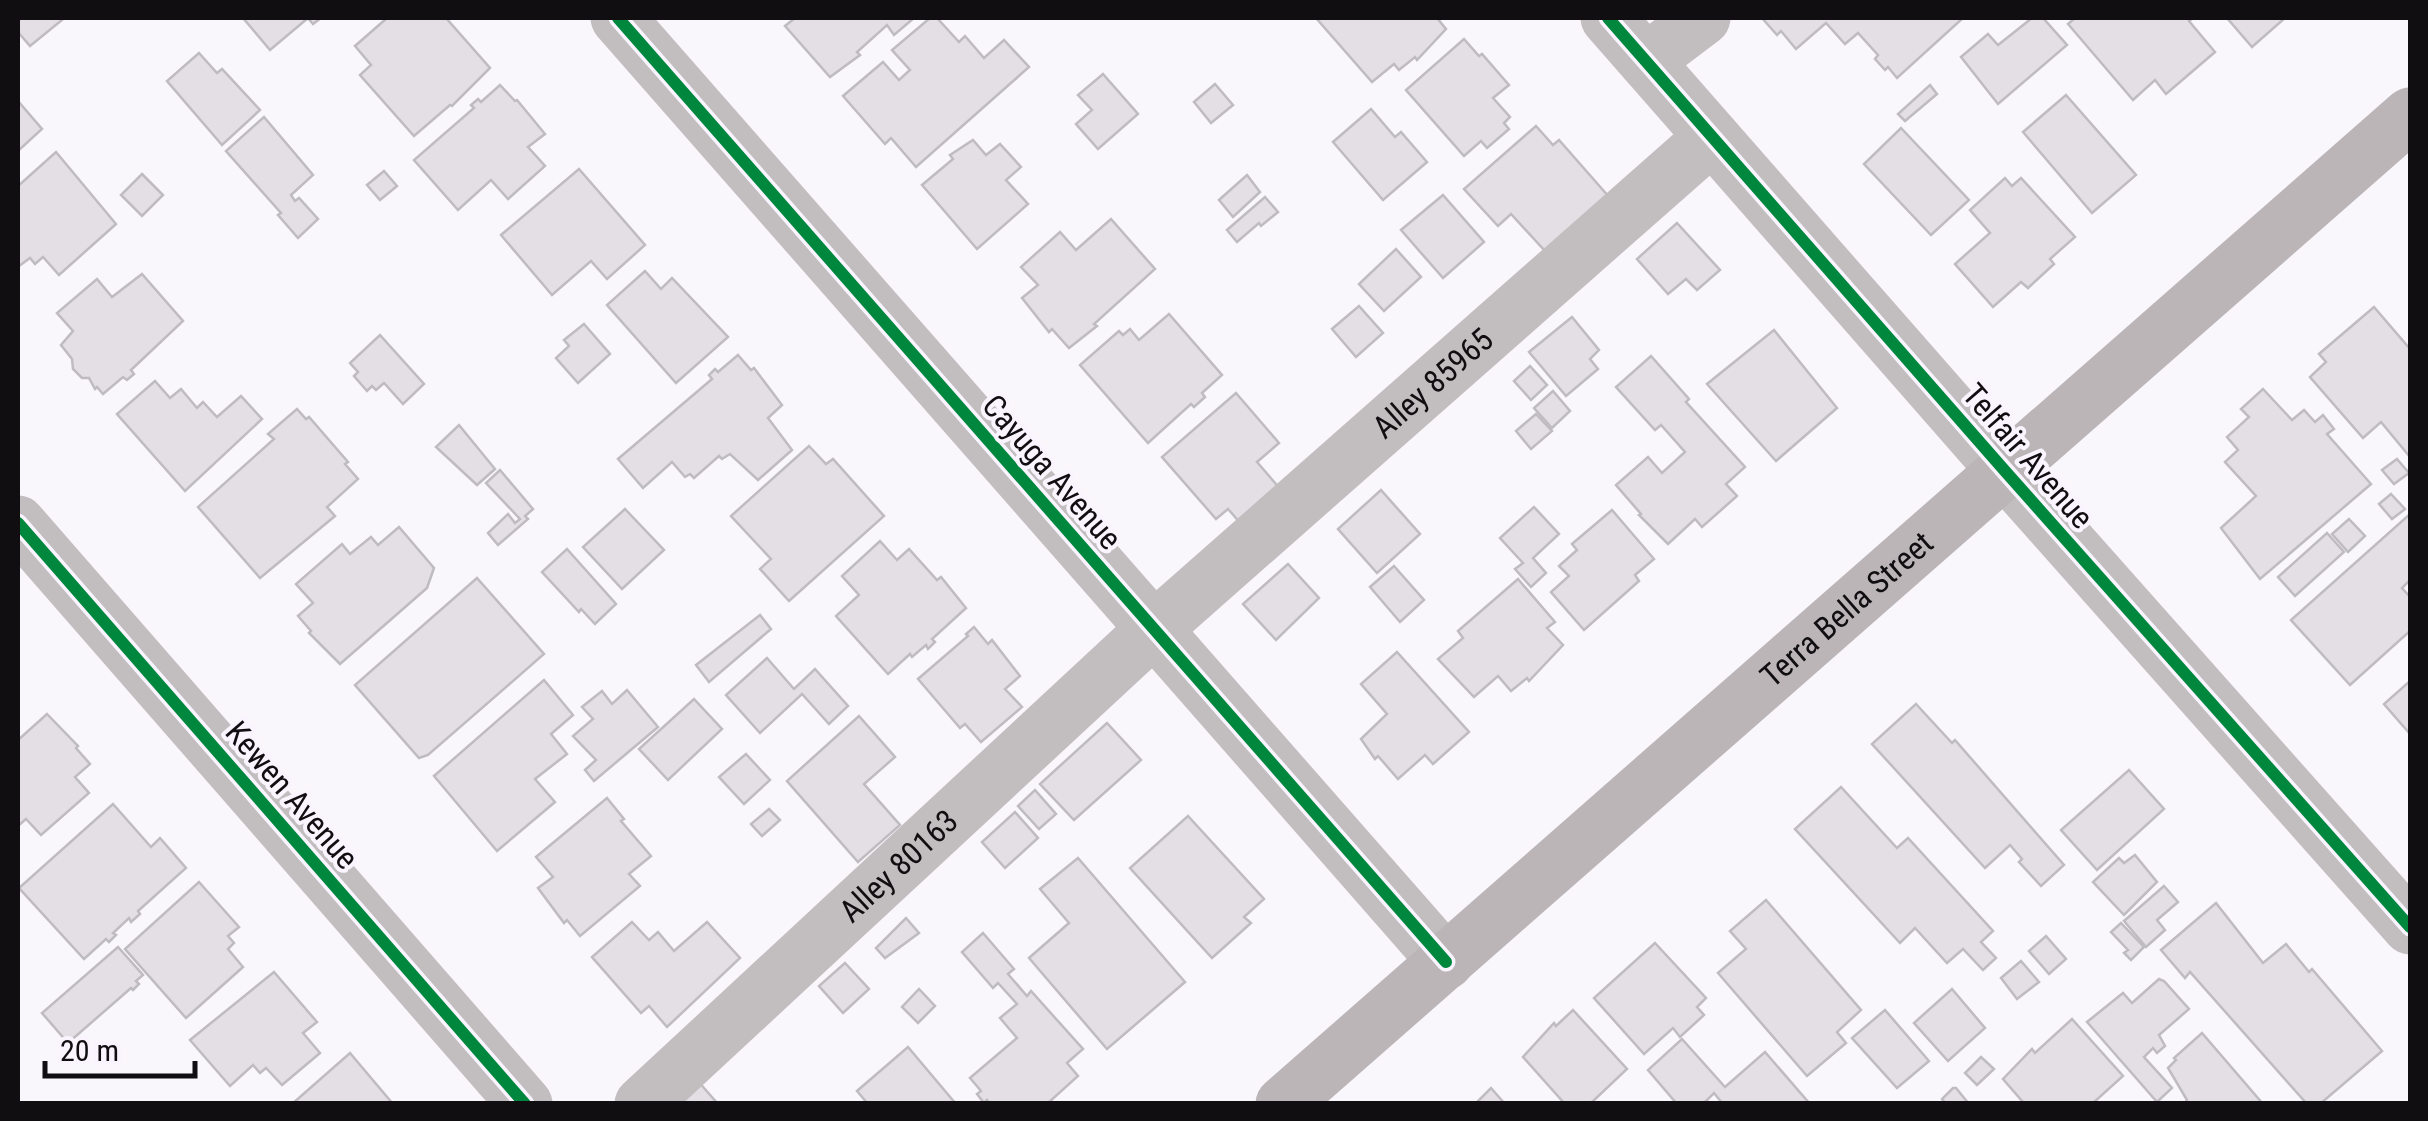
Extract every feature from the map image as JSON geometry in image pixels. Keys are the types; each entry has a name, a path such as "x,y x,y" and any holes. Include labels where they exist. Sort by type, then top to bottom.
{"main road":[{"name":"Terra Bella Street","path":"1283,1104 2410,115"}],"street":[{"name":"Cayuga Avenue","path":"618,18 1446,962"},
{"name":"Telfair Avenue","path":"1608,18 2410,927"},
{"path":"1646,61 1703,18"},
{"name":"Alley 85965","path":"1154,630 1712,137"},
{"name":"Kewen Avenue","path":"18,522 525,1104"},
{"name":"Alley 80163","path":"642,1104 1154,630"}],"building":[{"path":"21,18 62,20 30,46 18,32"},
{"path":"243,18 308,18 270,50"},
{"path":"387,18 446,18 490,68 414,136 360,75 371,65 355,46"},
{"path":"795,18 914,18 894,35 887,25 857,52 860,55 830,77 785,26"},
{"path":"930,18 937,18 959,42 965,36 984,58 1004,40 1029,67 916,167 891,138 885,144 843,96 883,62 899,80 910,70 892,50"},
{"path":"1316,18 1437,18 1446,29 1417,60 1415,57 1399,70 1394,64 1372,82"},
{"path":"1762,18 1963,18 1897,78 1875,59 1878,55 1858,33 1845,44 1826,23 1796,49 1781,31 1777,35"},
{"path":"2032,18 2043,18 2067,45 1998,104 1961,57 1988,34 1998,45"},
{"path":"2075,18 2193,18 2189,21 2215,52 2166,94 2155,80 2133,100 2068,24"},
{"path":"2227,18 2285,18 2252,47"},
{"path":"1464,39 1509,85 1493,98 1510,117 1504,123 1509,129 1487,148 1481,141 1464,156 1406,90"},
{"path":"199,53 217,73 222,69 260,110 222,145 167,81"},
{"path":"1103,74 1138,114 1098,149 1076,124 1092,110 1078,95"},
{"path":"1215,84 1233,105 1211,123 1194,102"},
{"path":"500,85 545,134 528,147 545,166 508,199 491,180 458,210 414,160 474,108 471,105 478,99 481,102"},
{"path":"1930,85 1937,94 1905,121 1898,114"},
{"path":"2066,95 2136,175 2092,213 2023,132"},
{"path":"18,101 42,129 18,151"},
{"path":"1371,109 1395,137 1401,132 1427,162 1383,200 1333,142"},
{"path":"264,117 313,175 291,195 295,201 299,198 318,219 298,238 226,151"},
{"path":"1536,126 1553,145 1559,140 1610,198 1546,252 1511,214 1498,226 1464,189"},
{"path":"1901,128 1969,200 1931,235 1864,164"},
{"path":"973,140 986,155 1000,144 1021,167 1006,180 1028,204 977,249 922,185 953,159 950,155"},
{"path":"56,152 116,224 59,275 43,257 35,264 30,258 18,264 18,186"},
{"path":"579,169 645,245 607,279 591,261 552,295 501,235"},
{"path":"384,171 397,186 380,200 367,185"},
{"path":"142,174 163,195 142,216 121,195"},
{"path":"1247,175 1260,192 1233,217 1219,200"},
{"path":"2005,178 2012,186 2021,178 2075,237 2050,259 2054,264 2028,288 2021,282 1993,307 1955,264 1990,233 1970,210"},
{"path":"1443,195 1484,242 1443,278 1401,230"},
{"path":"1265,197 1278,212 1237,242 1227,230"},
{"path":"1111,219 1155,269 1069,348 1052,329 1049,332 1022,298 1038,285 1021,267 1060,232 1076,250"},
{"path":"1677,223 1720,270 1697,290 1686,279 1668,294 1637,259"},
{"path":"1396,249 1421,277 1384,311 1359,284"},
{"path":"645,271 661,289 672,278 728,337 676,383 607,305"},
{"path":"142,274 183,321 131,370 134,374 127,380 123,377 103,394 89,378 82,378 73,369 72,359 61,345 73,331 57,313 97,279 112,297"},
{"path":"1359,306 1383,333 1356,357 1332,329"},
{"path":"2374,307 2410,349 2410,457 2381,422 2363,438 2310,377 2326,362 2319,354"},
{"path":"1169,314 1222,375 1202,393 1205,397 1194,407 1191,404 1148,443 1080,365 1119,331 1123,335 1130,329 1139,340"},
{"path":"1572,317 1599,350 1590,359 1598,369 1566,396 1529,352"},
{"path":"584,324 610,354 578,383 556,358 569,346 564,340"},
{"path":"1774,330 1837,408 1776,461 1707,384"},
{"path":"380,335 424,384 403,404 384,383 367,391 354,376 358,372 350,363"},
{"path":"738,355 751,370 754,368 782,405 768,418 792,450 758,480 730,454 722,459 719,456 694,478 690,474 685,477 672,462 643,488 618,459 712,379 709,375 715,369 718,372"},
{"path":"1651,356 1689,399 1686,402 1745,467 1726,484 1737,496 1702,527 1695,519 1668,544 1616,485 1648,457 1662,473 1685,452 1661,425 1655,430 1616,387"},
{"path":"1530,366 1547,385 1531,400 1514,381"},
{"path":"155,381 170,398 181,389 197,408 203,402 217,417 241,396 262,419 185,491 117,414"},
{"path":"2263,389 2292,420 2304,410 2315,422 2323,415 2334,429 2327,434 2371,484 2260,579 2221,528 2256,496 2225,462 2238,450 2227,437 2249,417 2241,409"},
{"path":"1553,391 1570,411 1552,428 1534,408"},
{"path":"1236,393 1279,443 1257,462 1282,491 1242,525 1228,509 1216,519 1162,457"},
{"path":"297,409 306,419 309,417 358,479 327,507 335,516 260,578 198,507 274,439 268,434"},
{"path":"1536,414 1552,431 1531,449 1516,431"},
{"path":"459,425 495,469 477,485 436,447"},
{"path":"809,446 826,464 833,459 884,516 789,601 760,569 771,559 731,516"},
{"path":"2397,459 2409,473 2394,484 2382,470"},
{"path":"500,470 533,509 525,516 528,519 498,545 488,533 508,514 515,523 520,519 486,483"},
{"path":"1381,490 1420,534 1377,573 1338,529"},
{"path":"2391,494 2405,509 2392,519 2379,504"},
{"path":"1534,507 1559,534 1533,558 1546,573 1531,587 1515,569 1523,563 1500,538"},
{"path":"625,509 664,550 622,589 583,547"},
{"path":"1612,510 1654,559 1635,575 1639,581 1584,630 1551,592 1569,576 1559,566 1577,550 1572,544"},
{"path":"2410,514 2410,580 2402,588 2410,597 2410,631 2350,685 2291,620"},
{"path":"2349,519 2365,536 2348,552 2332,534"},
{"path":"399,527 434,568 427,588 340,664 298,616 313,603 296,584 342,544 350,554 371,537 378,545"},
{"path":"2327,533 2344,552 2295,596 2278,577"},
{"path":"880,541 897,560 909,549 937,580 941,577 966,608 932,639 935,642 928,649 926,645 912,657 910,654 888,674 836,616 859,595 842,576"},
{"path":"567,549 616,604 595,624 542,572"},
{"path":"1288,564 1319,598 1276,640 1243,604"},
{"path":"1394,566 1424,600 1400,622 1370,587"},
{"path":"477,578 544,654 428,755 419,758 355,685"},
{"path":"1518,579 1555,622 1547,628 1563,645 1529,681 1527,678 1511,691 1498,676 1474,697 1438,659 1463,638 1458,631"},
{"path":"760,615 771,629 709,682 696,665"},
{"path":"974,627 988,644 992,640 1020,676 1005,689 1022,707 981,742 965,724 960,728 918,679"},
{"path":"1397,652 1469,732 1433,764 1425,755 1398,779 1378,756 1375,759 1361,739 1387,714 1361,684"},
{"path":"767,658 794,689 815,669 848,706 829,724 802,694 760,733 726,695"},
{"path":"544,680 573,715 551,734 567,754 535,779 555,802 497,851 434,776"},
{"path":"2410,681 2410,734 2384,704"},
{"path":"627,690 658,727 594,781 585,770 596,760 573,736 593,719 582,707 602,691 612,704"},
{"path":"694,699 722,729 668,780 639,749"},
{"path":"1916,704 1952,743 1955,740 2064,865 2041,886 2019,862 2022,859 2010,845 1985,868 1872,744"},
{"path":"47,714 90,764 75,777 89,793 41,835 26,819 18,826 18,740"},
{"path":"859,716 895,757 864,784 900,825 858,862 787,781"},
{"path":"1107,723 1141,760 1074,820 1040,784"},
{"path":"746,754 770,780 744,804 719,777"},
{"path":"2129,770 2164,809 2097,870 2061,830"},
{"path":"1841,787 1897,848 1908,838 1993,931 1981,942 1996,958 1983,970 1963,949 1947,963 1915,928 1900,943 1795,829"},
{"path":"1035,790 1056,814 1039,829 1018,806"},
{"path":"607,798 651,856 629,874 640,886 580,936 567,920 564,923 538,888 553,877 536,857"},
{"path":"113,804 151,847 160,838 186,868 138,911 140,914 131,922 129,918 113,933 116,935 109,942 106,939 84,959 19,888"},
{"path":"769,809 780,820 762,836 751,824"},
{"path":"1015,812 1038,838 1005,868 982,842"},
{"path":"1188,816 1264,899 1244,917 1251,923 1212,958 1130,868"},
{"path":"2135,855 2157,882 2124,915 2093,882 2119,858 2124,863"},
{"path":"1078,858 1185,982 1107,1049 1029,958 1069,923 1040,889"},
{"path":"199,882 239,927 228,936 234,943 228,949 243,967 186,1018 125,949"},
{"path":"2164,886 2178,902 2157,920 2165,930 2146,947 2124,921"},
{"path":"1766,900 1861,1010 1837,1032 1846,1043 1807,1076 1718,973 1746,949 1730,931"},
{"path":"2216,903 2263,963 2286,944 2382,1051 2320,1104 2307,1104 2190,972 2185,978 2161,950"},
{"path":"906,918 919,933 885,958 876,948"},
{"path":"632,922 649,940 658,932 674,951 707,922 740,958 667,1027 649,1006 641,1013 592,957"},
{"path":"2121,923 2144,947 2131,960 2124,953 2128,950 2111,932"},
{"path":"983,933 1014,969 1008,974 1027,996 1031,991 1083,1049 1067,1063 1078,1076 1047,1104 990,1104 987,1100 984,1103 977,1094 981,1091 970,1078 1017,1038 1000,1018 1017,1004 998,983 993,988 962,952"},
{"path":"2046,936 2066,959 2049,974 2029,951"},
{"path":"1655,943 1706,998 1697,1007 1704,1015 1680,1037 1673,1028 1644,1054 1594,998"},
{"path":"118,947 143,975 136,981 139,984 68,1043 42,1013"},
{"path":"2021,961 2039,982 2017,999 2001,978"},
{"path":"845,963 869,989 843,1013 819,986"},
{"path":"274,972 317,1022 303,1033 320,1053 282,1085 266,1068 260,1073 253,1065 230,1086 190,1040"},
{"path":"2159,979 2189,1009 2159,1035 2165,1046 2157,1053 2153,1048 2144,1057 2172,1088 2157,1102 2087,1022 2123,993 2132,1003"},
{"path":"919,989 935,1006 918,1023 902,1007"},
{"path":"1952,989 1985,1028 1948,1061 1914,1023"},
{"path":"1573,1010 1627,1069 1590,1104 1565,1104 1523,1057 1554,1023 1556,1026"},
{"path":"1885,1010 1929,1061 1897,1088 1852,1038"},
{"path":"2072,1019 2123,1076 2092,1104 2019,1104 2022,1101 2003,1079 2032,1049 2035,1053"},
{"path":"2202,1033 2263,1104 2185,1103 2187,1100 2168,1068"},
{"path":"1682,1039 1725,1087 1765,1052 1810,1104 1723,1104 1714,1093 1703,1104 1677,1104 1648,1070"},
{"path":"908,1047 956,1104 868,1104 857,1091"},
{"path":"350,1053 393,1104 292,1104"},
{"path":"1981,1057 1994,1069 1977,1085 1965,1073"},
{"path":"697,1080 718,1104 675,1104"},
{"path":"1491,1088 1505,1104 1475,1104"},
{"path":"1953,1088 1969,1104 1946,1104 1942,1099"}],"cycle path":[{"path":"618,18 1446,962"},
{"path":"1608,18 2410,927"},
{"path":"18,523 525,1104"}]}
